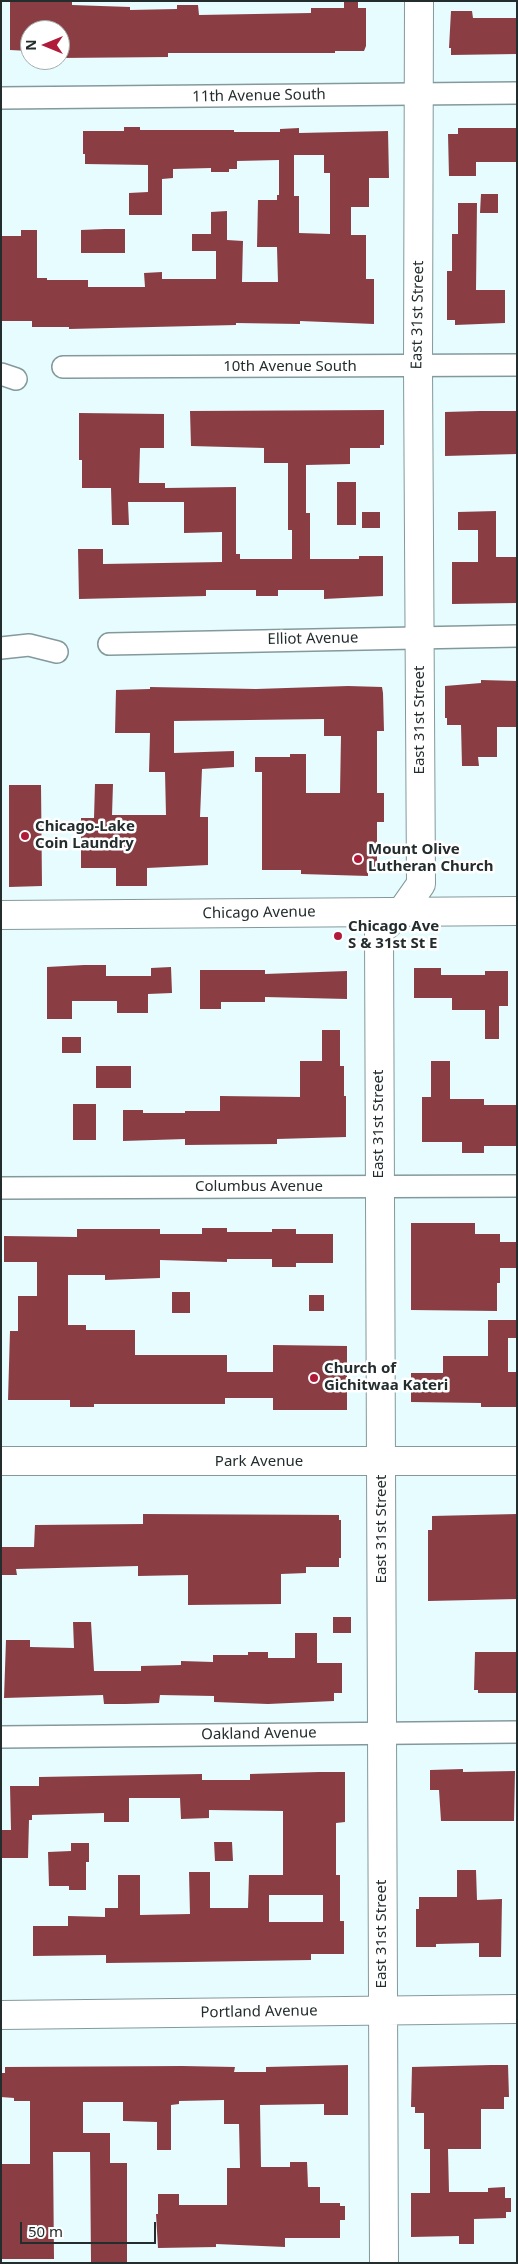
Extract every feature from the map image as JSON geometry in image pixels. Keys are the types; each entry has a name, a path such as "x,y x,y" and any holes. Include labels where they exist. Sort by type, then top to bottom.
{"street":[{"name":"East 31st Street","path":"384,2263 381,2011 383,1978 379,932 402,911 422,884 418,366 419,1"},
{"name":"11th Avenue South","path":"1,98 517,93"},
{"name":"10th Avenue South","path":"63,367 517,365"},
{"name":"Elliot Avenue","path":"109,644 420,636 517,636"},
{"path":"1,648 29,645 58,652"},
{"name":"Chicago Avenue","path":"1,915 517,911"},
{"name":"Columbus Avenue","path":"1,1188 517,1186"},
{"name":"Park Avenue","path":"1,1461 517,1461"},
{"name":"Oakland Avenue","path":"1,1736 517,1732"},
{"name":"Portland Avenue","path":"1,2015 517,2009"}],"building":[{"path":"10,1 72,1 72,5 130,7 130,10 177,9 177,5 198,5 199,15 311,13 311,8 344,8 344,1 358,1 358,8 366,8 366,46 364,51 335,51 335,53 168,53 168,57 70,58 70,20 20,20 20,50 10,50"},
{"path":"451,11 472,11 473,18 517,18 517,54 451,55 451,48 449,48"},
{"path":"124,127 140,127 140,130 234,130 234,132 280,132 280,129 299,128 299,133 388,131 389,178 369,178 369,207 351,207 351,235 366,235 366,279 374,279 374,324 300,321 300,324 236,323 236,325 69,329 69,327 32,327 32,321 1,321 1,236 21,236 21,230 37,230 37,278 47,278 47,280 88,280 88,287 145,287 144,273 162,272 162,279 216,279 216,251 192,251 192,234 211,234 211,212 227,211 227,240 243,241 242,282 278,282 277,247 257,247 258,200 277,200 277,195 279,195 279,160 237,161 237,169 229,169 229,172 211,172 211,168 173,169 173,178 162,179 162,215 129,215 129,193 148,192 148,165 85,164 85,154 83,154 83,131 124,131","holes":["294,155 324,155 324,173 330,173 330,234 299,233 299,196 294,196"]},
{"path":"458,128 517,128 517,162 476,162 476,176 449,176 448,134 458,134"},
{"path":"481,194 498,194 498,213 480,213"},
{"path":"458,203 477,203 476,290 505,290 505,323 455,325 455,320 447,320 447,271 452,271 452,234 458,234"},
{"path":"125,229 125,253 81,253 81,230"},
{"path":"384,410 384,445 380,445 380,448 350,448 350,464 306,465 306,513 310,513 310,559 359,559 359,556 383,556 383,596 324,599 324,590 278,590 278,596 256,596 256,590 206,590 206,596 79,599 78,549 103,549 103,564 222,562 222,532 184,533 184,502 128,502 129,525 112,525 111,488 82,488 82,460 79,460 79,413 164,414 164,448 140,448 139,483 165,483 165,488 236,487 236,554 240,554 240,559 292,559 292,530 288,530 288,463 264,463 264,448 191,446 190,411"},
{"path":"517,411 517,454 445,456 445,412"},
{"path":"337,482 356,482 356,525 337,525"},
{"path":"496,511 496,557 517,557 517,603 452,604 452,562 478,562 478,530 458,530 458,512"},
{"path":"362,512 380,512 380,528 362,528"},
{"path":"481,680 517,681 517,727 497,727 497,757 478,757 479,766 462,766 461,725 447,725 447,718 445,718 445,686 481,683"},
{"path":"348,686 382,687 383,693 384,731 377,731 377,793 384,793 384,822 377,822 377,868 368,870 368,876 301,874 301,870 262,870 262,772 255,772 255,757 290,757 290,754 306,754 306,793 340,793 341,736 324,736 324,719 174,721 174,753 234,751 234,767 202,769 200,817 208,817 208,865 147,868 147,886 116,886 116,868 81,868 81,818 94,818 95,784 113,784 112,815 166,815 165,772 149,772 150,733 115,733 116,690 150,689 150,687 256,689"},
{"name":"Chicago-Lake Coin Laundry","path":"9,785 41,785 42,886 9,887"},
{"path":"106,965 106,976 151,976 151,968 171,967 172,993 148,994 148,1013 117,1013 117,1001 72,1001 72,1019 47,1019 47,967"},
{"path":"414,968 441,968 441,975 485,975 485,971 508,971 508,1006 499,1006 499,1039 485,1039 485,1010 452,1010 452,998 414,998"},
{"path":"200,970 265,970 265,974 347,971 347,999 265,997 265,1002 221,1002 221,1009 200,1009"},
{"path":"322,1030 340,1030 340,1066 344,1066 344,1096 346,1096 346,1137 277,1139 277,1144 185,1145 185,1139 123,1141 123,1110 143,1110 143,1113 220,1111 220,1096 300,1097 300,1061 322,1061"},
{"path":"62,1037 81,1037 81,1053 62,1053"},
{"path":"431,1061 450,1061 450,1099 484,1099 484,1105 516,1105 516,1146 484,1146 484,1153 462,1153 462,1142 422,1142 422,1097 431,1097"},
{"path":"96,1066 131,1066 131,1088 96,1088"},
{"path":"73,1104 96,1104 96,1140 73,1140"},
{"path":"411,1223 475,1223 475,1234 500,1234 500,1242 517,1242 517,1268 500,1268 500,1283 497,1283 497,1311 411,1310"},
{"path":"202,1228 227,1228 227,1232 272,1232 272,1229 296,1229 296,1234 333,1234 333,1263 296,1263 296,1267 272,1267 272,1259 227,1259 227,1262 160,1260 160,1278 105,1280 105,1275 68,1275 68,1325 86,1325 86,1330 135,1330 135,1355 227,1355 227,1372 273,1372 273,1345 347,1346 347,1410 273,1410 273,1398 225,1398 225,1404 94,1404 94,1407 70,1407 70,1400 8,1400 10,1331 18,1331 18,1296 37,1296 37,1262 4,1262 4,1236 77,1237 77,1229 160,1229 160,1234 202,1234"},
{"path":"172,1292 190,1292 190,1313 172,1313"},
{"path":"309,1295 324,1295 324,1311 309,1311"},
{"path":"488,1320 517,1320 517,1338 508,1338 508,1372 517,1372 517,1407 481,1407 481,1403 411,1402 411,1373 443,1373 443,1356 488,1356"},
{"path":"143,1514 339,1515 339,1520 341,1520 341,1558 339,1558 339,1567 306,1567 306,1573 281,1574 281,1604 188,1605 188,1575 138,1576 138,1566 16,1569 17,1575 1,1575 1,1547 34,1547 35,1525 143,1524"},
{"path":"517,1514 517,1599 428,1601 428,1530 432,1530 432,1516"},
{"path":"333,1617 351,1617 351,1633 333,1633"},
{"path":"73,1622 91,1622 94,1671 141,1671 141,1666 181,1665 181,1661 213,1662 213,1655 248,1655 248,1652 268,1652 268,1658 295,1658 295,1633 317,1633 317,1663 342,1663 342,1693 334,1693 334,1701 268,1704 214,1702 214,1696 160,1695 159,1703 126,1704 104,1704 103,1695 4,1698 6,1640 30,1640 30,1647 74,1648"},
{"path":"475,1652 517,1652 517,1693 478,1693 478,1690 474,1690"},
{"path":"463,1769 463,1772 515,1771 514,1821 441,1821 439,1790 430,1790 430,1770"},
{"path":"345,1772 345,1822 336,1823 336,1875 340,1875 340,1921 344,1921 344,1954 311,1954 311,1960 106,1963 106,1955 33,1956 33,1926 68,1926 68,1916 105,1917 105,1908 118,1908 118,1875 140,1875 140,1915 190,1914 189,1872 210,1872 210,1908 248,1908 249,1875 283,1875 283,1811 209,1810 209,1818 181,1819 180,1798 129,1798 129,1822 104,1822 104,1813 32,1815 32,1820 29,1820 28,1858 1,1858 1,1830 11,1830 10,1786 39,1786 39,1777 202,1774 202,1780 250,1780 250,1774","holes":["269,1895 323,1895 323,1922 269,1922"]},
{"path":"214,1842 232,1842 233,1861 215,1861"},
{"path":"71,1843 89,1843 89,1862 86,1862 86,1890 69,1890 69,1886 49,1886 48,1852 71,1851"},
{"path":"457,1870 476,1870 477,1900 502,1899 501,1957 479,1957 479,1943 436,1944 436,1947 416,1947 416,1909 419,1909 419,1897 457,1897"},
{"path":"348,2065 348,2115 324,2115 324,2104 260,2105 261,2167 290,2167 290,2162 307,2162 308,2187 320,2187 320,2203 340,2203 340,2206 345,2206 345,2220 340,2220 340,2238 285,2238 285,2247 216,2244 216,2247 158,2248 156,2214 158,2214 158,2194 179,2194 179,2205 227,2205 227,2168 240,2168 239,2124 224,2124 224,2100 179,2101 179,2104 171,2105 171,2150 157,2150 157,2122 123,2121 123,2102 83,2102 83,2133 110,2133 110,2163 127,2163 127,2262 91,2262 90,2152 53,2152 54,2259 1,2259 1,2164 30,2164 30,2101 14,2101 14,2098 1,2097 1,2073 5,2073 5,2067 235,2067 234,2072 266,2072 266,2067"},
{"path":"508,2065 509,2097 504,2097 504,2109 481,2109 481,2149 448,2149 449,2192 488,2192 488,2188 505,2187 505,2198 511,2198 511,2212 506,2212 506,2218 474,2219 474,2244 459,2244 459,2236 411,2237 411,2193 430,2193 430,2149 424,2149 424,2113 415,2113 415,2107 411,2107 412,2067"}],"place":[{"name":"Chicago-Lake Coin Laundry","path":"25,836"},
{"name":"Mount Olive Lutheran Church","path":"358,859"},
{"name":"Chicago Ave S & 31st St E","path":"338,936"},
{"name":"Church of Gichitwaa Kateri","path":"314,1378"}]}
